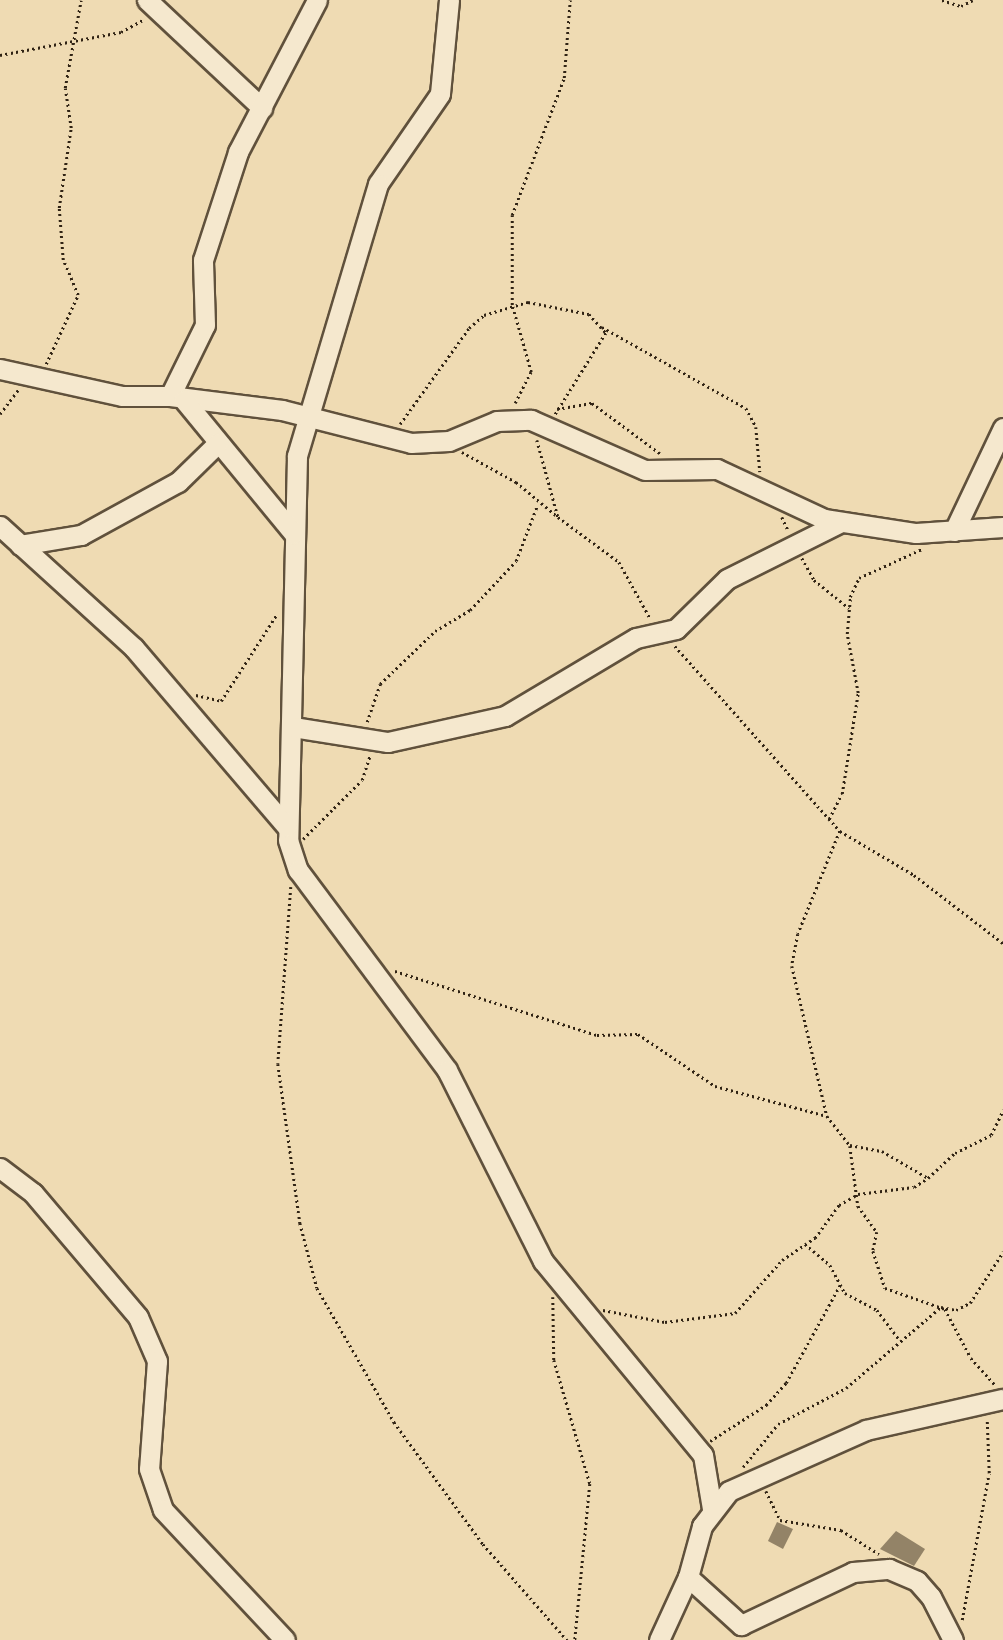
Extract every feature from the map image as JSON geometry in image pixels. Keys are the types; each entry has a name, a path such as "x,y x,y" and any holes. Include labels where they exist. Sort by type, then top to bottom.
{"street":[{"path":"177,398 202,337 206,246 238,152 317,0"},
{"path":"449,0 440,94 378,184 306,415 294,534 288,696 293,727 287,827 292,853 455,1083 508,1198 554,1276 698,1449 708,1468 712,1509"},
{"path":"154,3 262,108"},
{"path":"0,369 122,396 177,398 306,415 390,438 449,441 507,419 546,418 645,470 710,466 764,492 841,522 950,531 1003,527"},
{"path":"177,398 294,534"},
{"path":"950,531 1003,428"},
{"path":"20,545 81,535 178,482 218,443"},
{"path":"293,727 369,739 416,738 442,726 505,716 636,638 676,629 727,579 841,522"},
{"path":"0,526 134,648 287,827"},
{"path":"0,1168 33,1192 138,1317 157,1361 149,1469 163,1510 285,1640"},
{"path":"659,1640 688,1577 712,1509 729,1491 866,1430 997,1399"},
{"path":"688,1577 741,1625 853,1572 901,1572 931,1597 956,1635"}],"path":[{"path":"0,414 36,375 78,295 63,260 60,208 71,128 65,88 76,41 81,0"},
{"path":"507,419 531,372 512,305 512,215 564,78 570,0"},
{"path":"942,0 961,6 973,0"},
{"path":"0,55 131,29 154,3"},
{"path":"390,438 469,328 512,305 553,303 589,314 602,326 746,408 756,427 764,492"},
{"path":"558,517 546,418 604,346 602,326"},
{"path":"546,418 592,403 681,468"},
{"path":"449,441 516,482 537,506 558,517 619,562 662,633 840,831 914,875 1003,943"},
{"path":"537,506 516,561 470,610 435,631 380,684 370,702 371,759 362,780 292,853 278,1064 300,1223 317,1288 394,1422 439,1486 567,1640"},
{"path":"829,819 842,794 858,693 847,634 854,585 950,531"},
{"path":"184,690 221,701 281,607"},
{"path":"840,831 798,934 792,966 827,1116 850,1145 858,1206 877,1232 873,1251 886,1288 956,1310 970,1303 1003,1252"},
{"path":"367,959 409,979 430,978 597,1035 638,1034 715,1086 827,1116"},
{"path":"576,1304 665,1322 735,1313 805,1244 839,1205 858,1194 914,1187 955,1153 991,1135 1003,1110"},
{"path":"850,1145 882,1151 928,1178"},
{"path":"805,1244 840,1285 877,1310 899,1339"},
{"path":"554,1276 554,1360 590,1484 575,1640"},
{"path":"698,1449 766,1405 786,1383 840,1285"},
{"path":"729,1491 778,1424 846,1388 899,1339 941,1307"},
{"path":"941,1307 997,1399 989,1473 956,1635"},
{"path":"761,1475 780,1520 858,1536 901,1572"}],"building":[{"path":"777,1522 793,1529 783,1549 768,1541"},
{"path":"896,1531 925,1549 914,1566 880,1549"}]}
